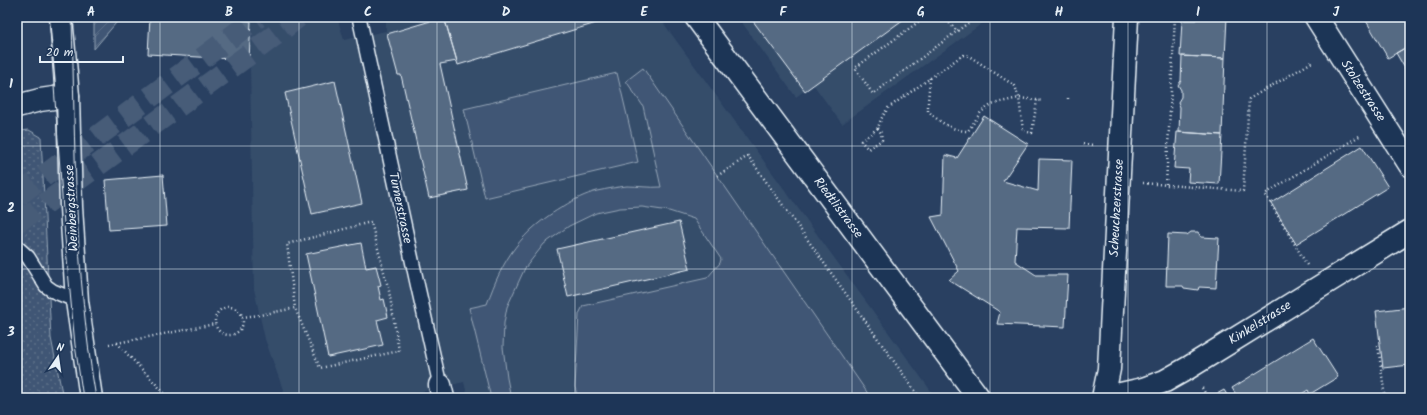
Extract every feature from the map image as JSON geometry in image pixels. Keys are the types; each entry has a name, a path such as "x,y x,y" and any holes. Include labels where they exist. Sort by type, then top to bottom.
{"street":[{"name":"Weinbergstrasse","path":"62,17 68,96 70,207 77,301 91,398"},
{"name":"Riedtlistrasse","path":"696,17 979,398"},
{"name":"Scheuchzerstrasse","path":"1103,398 1109,369 1127,17"},
{"name":"Stolzestrasse","path":"1316,17 1410,165"},
{"path":"17,106 40,100 68,96"},
{"name":"Kinkelstrasse","path":"1103,398 1143,389 1165,381 1410,231"}],"lane":[{"name":"Turnerstrasse","path":"359,17 415,276 442,391"},
{"path":"17,247 28,257 46,286 53,291 77,301"}],"path":[{"path":"926,17 855,68 873,94 976,17"},
{"path":"944,17 957,31"},
{"path":"1166,184 1175,17"},
{"path":"1140,182 1242,191 1249,99 1336,49"},
{"path":"878,128 881,133 882,140 868,149 861,141 878,128 881,119 888,108 963,55 969,56 1015,86 1019,98 1023,131 1032,133 1038,100"},
{"path":"930,78 928,111 942,123 961,131 968,131 981,112 991,105 1019,98 1042,101"},
{"path":"1319,286 1265,194 1383,122"},
{"path":"1083,144 1094,145"},
{"path":"717,176 748,156 920,398"},
{"path":"371,222 389,291 399,351 320,368 295,308 287,244 371,222"},
{"path":"226,308 232,308 238,311 242,317 242,326 236,333 228,335 219,332 215,324 215,317 219,311 226,308"},
{"path":"242,317 295,308"},
{"path":"102,346 215,324"},
{"path":"117,343 169,398"},
{"path":"1367,398 1384,397 1378,345"},
{"path":"1199,385 1208,398"},
{"path":"17,388 21,398"}],"shaded area":[{"path":"94,17 121,17 94,49"},
{"path":"252,17 336,17 344,40 386,31 386,17 659,17 936,398 468,398 464,382 394,398 286,398 265,339 254,289 250,63"},
{"path":"738,17 991,17 842,124 813,84 796,97"},
{"path":"643,68 871,398 578,398 575,387 579,314 583,306 707,278 720,263 721,259 694,219 669,211 642,207 620,208 596,213 569,226 544,244 525,268 507,307 504,323 503,347 511,398 491,398 469,308 487,304 500,273 515,247 536,225 584,195 616,187 661,187 643,106 626,81"},
{"path":"617,73 638,162 485,198 464,109"},
{"path":"29,130 41,137 51,338 63,398 17,398 17,133"}],"building":[{"path":"150,17 213,17 251,21 249,60 148,54"},
{"path":"444,17 457,61 440,64 468,190 429,198 401,75 398,75 387,34"},
{"path":"444,17 601,17 603,21 458,65"},
{"path":"750,17 903,17 904,19 805,91"},
{"path":"1196,17 1227,17 1225,58 1180,56 1182,20 1196,20"},
{"path":"1368,17 1410,17 1410,45 1388,58 1365,19"},
{"path":"1410,45 1410,77 1396,53"},
{"path":"1182,56 1225,58 1222,135 1179,132 1180,107 1178,102 1181,97 1181,90 1178,85 1181,81"},
{"path":"335,81 362,203 312,214 285,93"},
{"path":"984,116 1028,144 1003,181 1038,191 1039,159 1072,160 1069,228 1017,227 1015,261 1036,275 1068,275 1065,327 997,324 1000,312 949,280 959,271 931,217 943,215 945,155 957,158"},
{"path":"1177,132 1222,135 1219,184 1188,182 1189,169 1174,168"},
{"path":"1362,146 1388,187 1296,244 1271,203"},
{"path":"163,175 167,226 109,230 105,180"},
{"path":"679,222 690,269 568,297 557,249"},
{"path":"1191,232 1198,232 1201,237 1219,238 1216,288 1199,287 1198,290 1184,288 1183,286 1166,286 1168,234 1187,235"},
{"path":"361,243 366,268 376,266 381,285 378,286 381,300 384,299 388,317 377,320 383,345 328,357 306,254"},
{"path":"1410,307 1410,365 1383,368 1376,311"},
{"path":"1313,338 1338,377 1310,394 1308,390 1295,398 1238,398 1232,388"},
{"path":"1224,390 1229,398 1218,398 1215,395"}],"tunnel":[{"path":"17,196 258,17"},
{"path":"17,222 38,209 298,17"}],"tram line":[{"path":"49,17 65,238 75,345 83,398"},
{"path":"72,17 75,160 80,256 83,303 96,398"}]}
